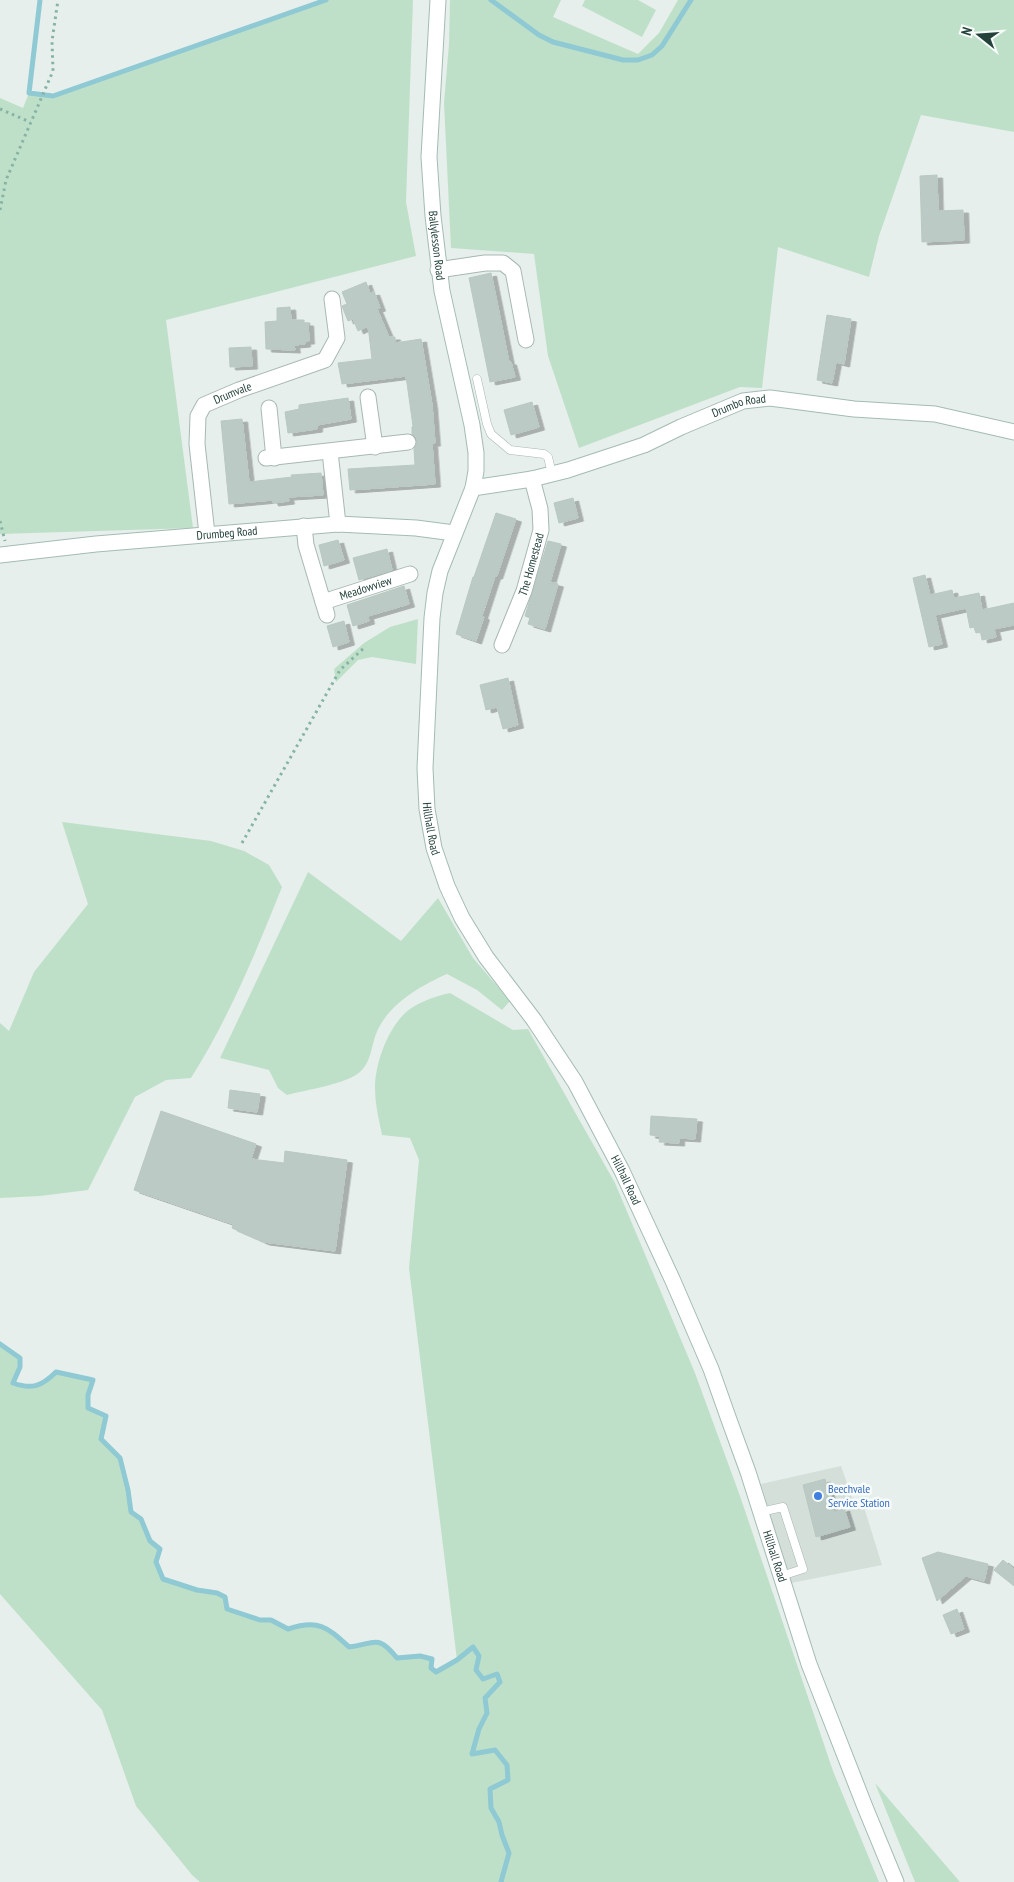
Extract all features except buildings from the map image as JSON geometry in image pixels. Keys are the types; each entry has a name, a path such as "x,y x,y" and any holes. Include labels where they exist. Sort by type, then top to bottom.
{"street":[{"name":"Ballylesson Road","path":"438,0 429,157 438,270 476,453 476,471 473,488"},
{"path":"438,270 485,263 503,263 513,271 526,340"},
{"name":"Drumvale","path":"207,534 197,444 198,416 204,406 239,390 326,360 337,338 332,299"},
{"path":"368,397 375,447"},
{"name":"Drumbo Road","path":"473,488 552,474 644,445 743,401 770,398 854,409 935,414 1014,432"},
{"path":"269,408 270,458 408,442"},
{"path":"330,452 338,524"},
{"name":"The Homestead","path":"502,645 524,591 542,530 540,509 532,479"},
{"name":"Hillhall Road","path":"473,488 440,572 432,618 425,768 427,809 434,848 447,886 462,918 486,957 534,1020 575,1082 622,1171 711,1369 809,1664 864,1808 896,1882"},
{"name":"Drumbeg Road","path":"4,554 207,534 338,524 416,528 454,533"},
{"name":"Meadowview","path":"304,526 306,545 325,608 410,574"}],"lane":[{"path":"477,379 491,434 510,450 544,454 548,457 552,474"},
{"path":"760,1512 783,1507 803,1569 781,1576"}],"path":[{"path":"0,210 6,180 30,122 48,85 52,71 52,41 58,0"},
{"path":"0,109 30,122"},
{"path":"0,520 4,554"},
{"path":"242,843 340,670 364,648"}],"shaded area":[{"path":"841,1466 855,1506 863,1504 882,1565 791,1583 761,1484"}],"green space":[{"path":"326,0 413,0 406,202 416,256 166,320 193,528 0,534 0,98 23,108 29,93 54,96"},
{"path":"450,0 561,0 553,17 638,54 659,33 678,0 1014,0 1014,132 921,115 879,236 869,277 778,247 762,388 740,387 579,448 548,356 534,254 451,248 444,103 449,44"},
{"path":"585,0 638,0 656,10 642,37 582,6"},
{"path":"418,619 416,664 372,657 358,660 336,682 334,669 364,643 390,627"},
{"path":"62,822 211,841 244,851 269,865 282,887 230,1008 191,1078 166,1080 135,1097 88,1190 40,1196 0,1198 0,1023 9,1031 34,972 88,904"},
{"path":"308,872 401,941 438,898 473,958 510,1001 502,1010 477,990 447,974 426,984 396,1005 388,1014 376,1034 366,1064 360,1072 336,1083 287,1095 278,1088 269,1070 220,1058"},
{"path":"450,993 513,1030 528,1029 615,1183 695,1373 740,1496 833,1771 879,1882 200,1882 192,1875 136,1806 102,1710 0,1594 0,1344 20,1358 20,1367 14,1383 26,1386 37,1385 46,1381 56,1372 93,1380 88,1395 88,1408 106,1416 101,1439 120,1458 131,1512 141,1519 150,1541 160,1549 156,1562 163,1579 197,1590 217,1593 225,1597 227,1609 260,1620 271,1620 288,1629 315,1625 328,1630 349,1647 376,1642 385,1645 397,1658 420,1656 432,1659 431,1668 436,1672 457,1660 409,1268 419,1160 410,1138 382,1135 376,1106 375,1088 377,1069 383,1048 398,1021 404,1014 420,1003"},
{"path":"875,1783 960,1882 915,1882"}],"waterway":[{"path":"40,0 29,93 53,96 326,0"},
{"path":"491,0 539,35 553,42 623,60 638,60 652,55 662,46 691,0"},
{"path":"0,1344 20,1358 20,1367 13,1383 26,1386 36,1385 46,1381 56,1372 93,1380 88,1395 88,1408 106,1416 101,1439 120,1458 131,1512 141,1519 150,1541 160,1549 156,1562 163,1579 197,1590 217,1593 225,1597 227,1609 260,1620 271,1620 288,1629 315,1625 335,1634 349,1647 375,1642 385,1645 397,1658 420,1656 432,1659 431,1668 436,1672 457,1660 473,1647 479,1656 476,1670 483,1679 497,1674 500,1682 485,1698 487,1713 479,1729 472,1754 495,1750 507,1765 508,1780 490,1789 491,1808 499,1822 509,1853 501,1882"}],"place":[{"name":"Beechvale Service Station","path":"818,1496"}]}
